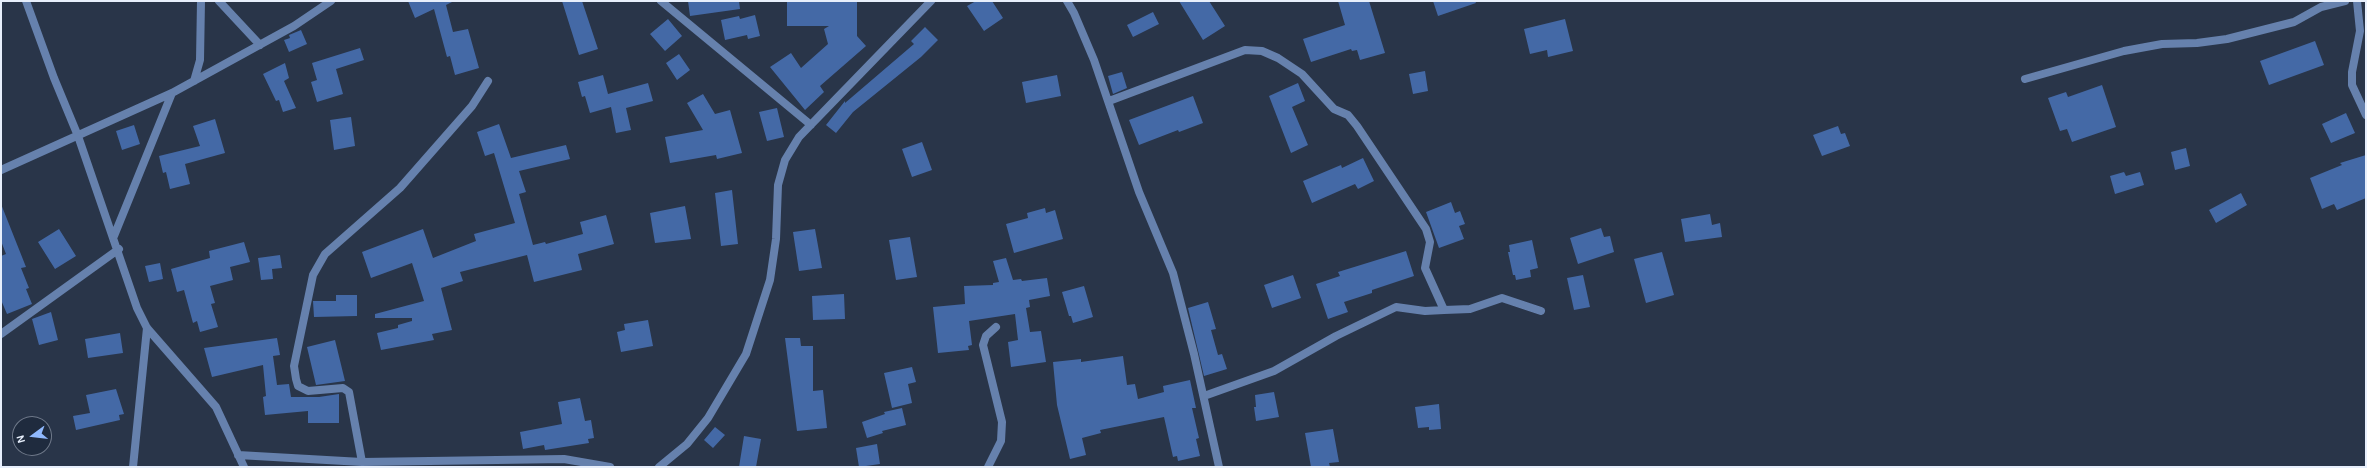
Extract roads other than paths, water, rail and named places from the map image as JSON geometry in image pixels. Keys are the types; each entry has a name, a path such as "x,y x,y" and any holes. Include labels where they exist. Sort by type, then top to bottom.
{"street":[{"path":"26,1 54,78 78,136 119,249 137,308 147,328 216,407 244,467"},
{"path":"194,80 200,60 201,1"},
{"path":"219,1 260,45"},
{"path":"1,170 172,93 294,26 331,1"},
{"path":"661,1 811,125"},
{"path":"659,467 687,444 708,418 746,354 770,280 776,239 778,185 786,160 799,137 930,1"},
{"path":"1067,1 1080,26 1109,101 1140,192 1173,273 1204,396 1219,467"},
{"path":"2026,79 2124,51 2162,44 2197,43 2227,39 2294,22 2321,7 2346,1"},
{"path":"2357,1 2360,31 2352,72 2352,84 2366,114"},
{"path":"1109,101 1245,50 1262,51 1278,58 1302,74 1334,109 1348,116 1357,126 1426,229 1430,242 1425,268 1444,310"},
{"path":"362,462 349,392 343,388 308,391 298,386 294,366 313,275 326,254 400,188 472,106 488,81"},
{"path":"114,236 172,93"},
{"path":"1,334 119,249"},
{"path":"1204,396 1274,371 1349,329 1396,307 1425,311 1470,309 1502,298 1541,311"},
{"path":"988,467 1001,440 1002,422 983,345 986,336 996,327"},
{"path":"133,467 147,328"},
{"path":"238,455 362,462 564,459 610,467"}]}
